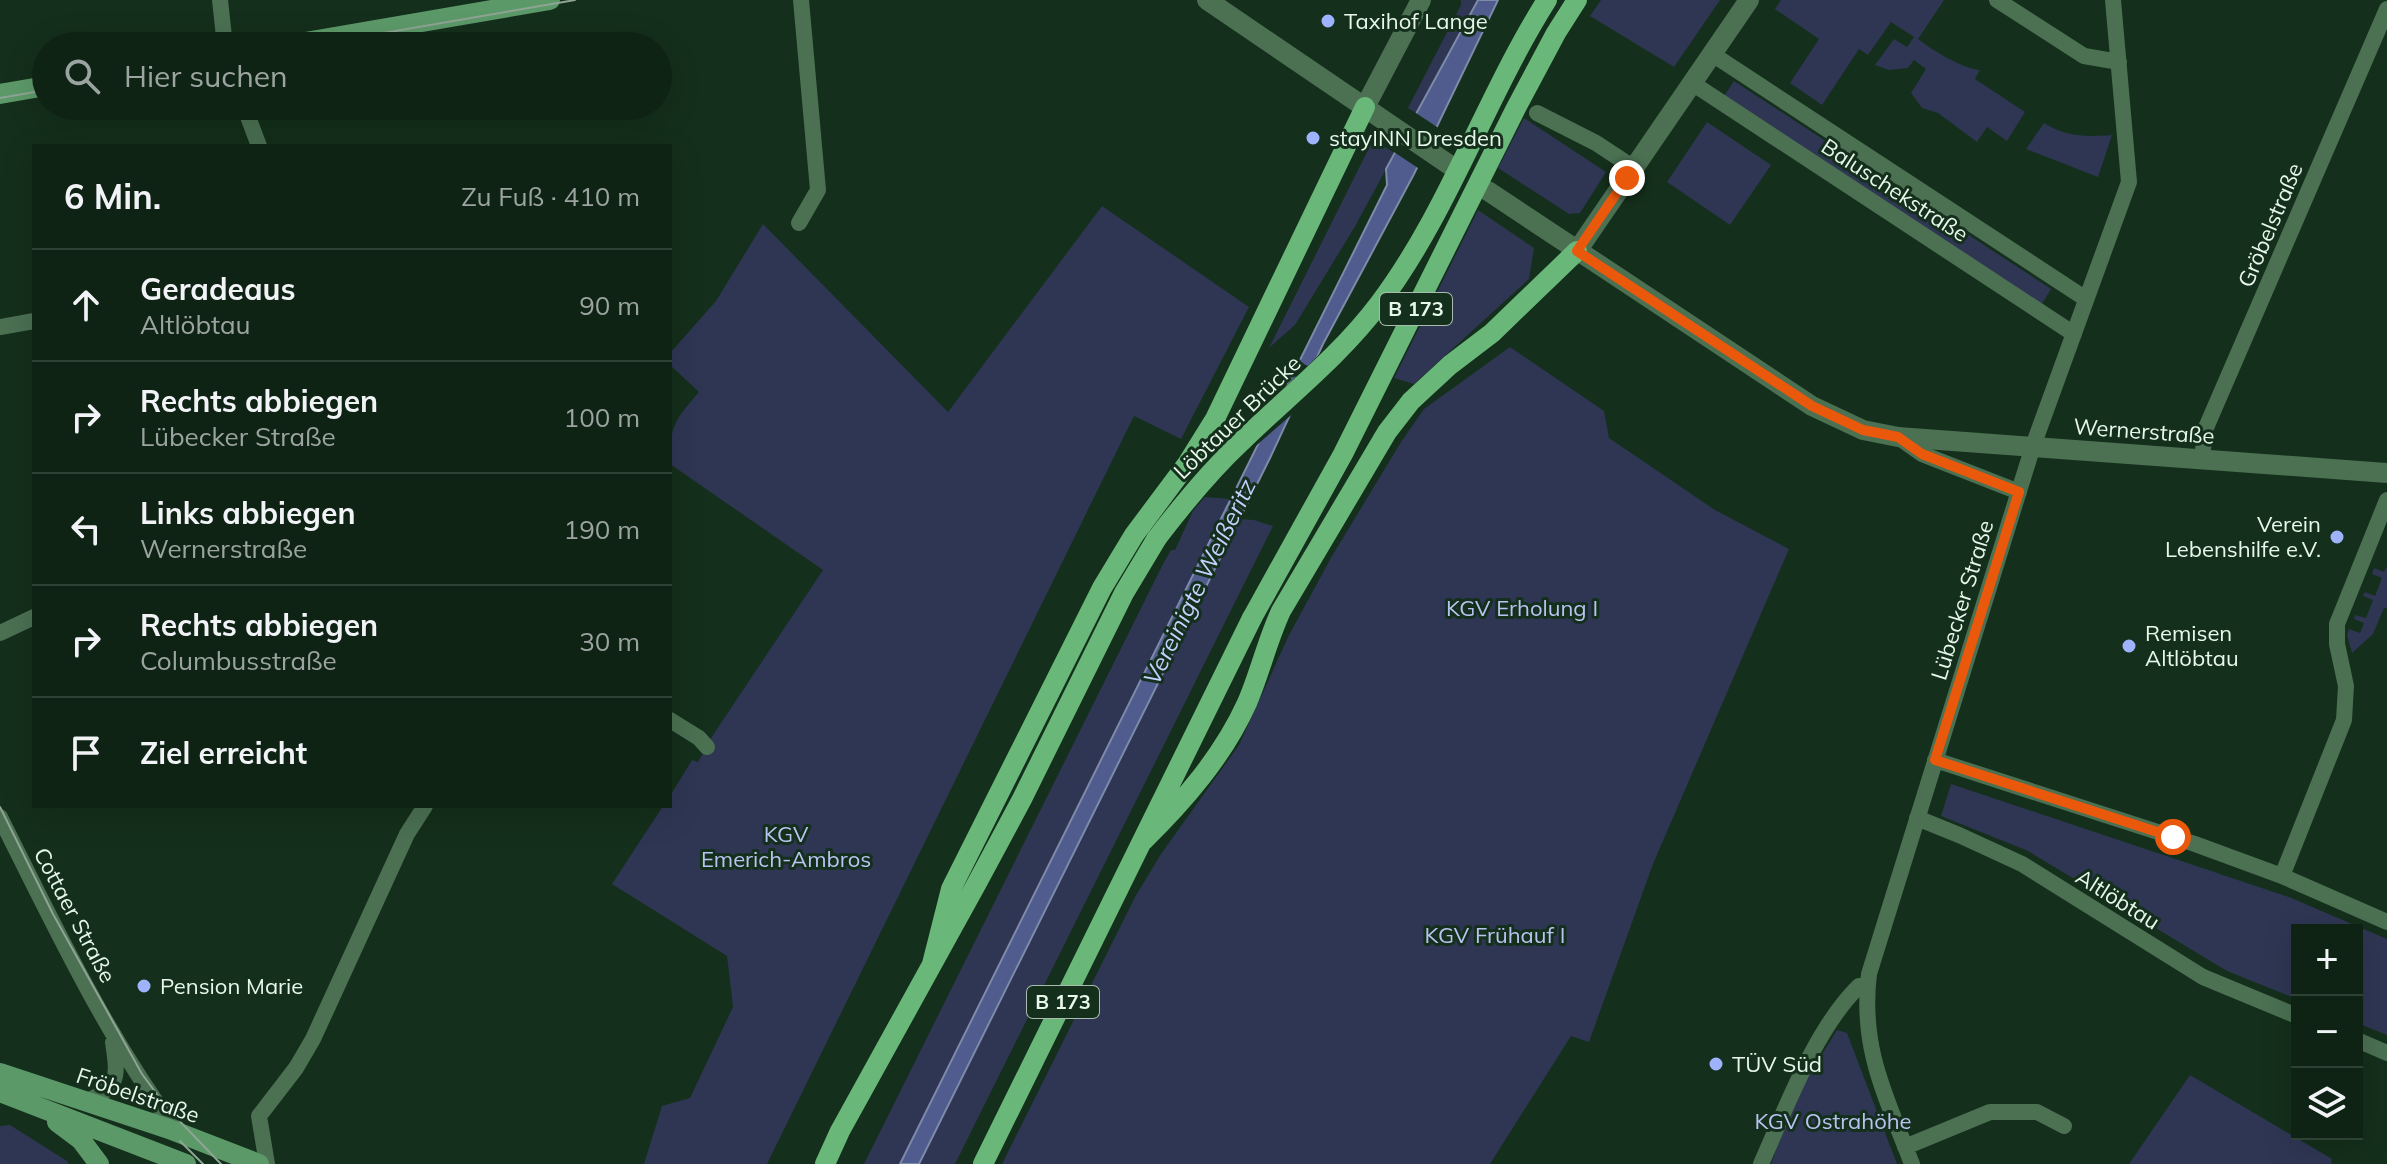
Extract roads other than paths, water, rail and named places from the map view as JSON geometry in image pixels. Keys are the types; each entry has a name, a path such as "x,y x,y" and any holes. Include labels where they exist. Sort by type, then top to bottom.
{"main road":[{"path":"364,32 550,0"},
{"name":"Löbtauer Brücke","path":"932,964 1022,799 1130,582 1157,538 1218,464 1331,359 1379,303 1425,231 1514,56 1547,0"},
{"name":"B 173","path":"983,1164 1252,618 1338,465 1521,99 1577,0"},
{"path":"0,94 32,88"},
{"path":"932,964 951,889 1089,614 1129,542 1198,448 1215,419 1365,107"},
{"path":"1143,841 1185,798 1237,724 1267,639 1281,611 1395,422 1411,401 1512,315 1577,251"},
{"name":"B 173","path":"825,1164 932,964"},
{"name":"Fröbelstraße","path":"0,1073 259,1164"},
{"name":"Fröbelstraße","path":"0,1092 156,1159 182,1163"},
{"path":"38,1107 81,1140 99,1164"},
{"path":"156,1159 179,1134"},
{"path":"179,1134 182,1163"}],"street":[{"path":"220,0 223,32"},
{"path":"799,223 818,190 801,0"},
{"path":"1207,0 1451,166"},
{"path":"1365,107 1421,0"},
{"path":"1577,251 1749,0"},
{"path":"1997,0 2084,56 2119,62"},
{"name":"Lübecker Straße","path":"1912,1164 1872,1057 1865,1003 1867,986 1874,953 2033,446 2129,182 2113,0"},
{"name":"Gröbelstraße","path":"2202,460 2205,430 2387,9"},
{"name":"Baluschekstraße","path":"1712,54 2086,299"},
{"name":"Baluschekstraße","path":"1692,83 2074,334"},
{"path":"1537,113 1596,143 1634,168"},
{"path":"249,120 258,144"},
{"name":"Wernerstraße","path":"1488,191 1812,406 1863,430 1898,437 2387,473"},
{"path":"0,327 32,321"},
{"name":"Wernerstraße","path":"1898,437 1922,454 2019,492"},
{"path":"2282,876 2344,720 2346,686 2337,644 2337,624 2387,500"},
{"path":"0,633 32,618"},
{"path":"672,721 699,738 707,747"},
{"path":"1935,760 2195,844 2282,876 2387,922"},
{"path":"267,1164 259,1116 296,1068 313,1039 407,834 424,808"},
{"name":"Cottaer Straße","path":"0,817 113,1033 138,1077 179,1134"},
{"name":"Altlöbtau","path":"1917,818 2022,864 2203,977 2291,1014"},
{"path":"1761,1164 1827,1026 1859,986 1867,986"},
{"name":"Cottaer Straße","path":"85,1102 113,1086 117,1073 113,1033"},
{"path":"2363,1043 2387,1053"},
{"path":"1905,1147 1990,1112 2037,1112 2064,1126"}],"water":[{"name":"Vereinigte Weißeritz","path":"1478,0 1498,0 1414,174 1323,344 1270,458 919,1164 900,1164 1387,185 1386,169"}],"tram line":[{"path":"389,32 575,0"},
{"path":"0,98 32,92"},
{"path":"0,807 53,914 142,1074 167,1108 221,1164"},
{"path":"180,1141 203,1164"}],"place":[{"name":"Taxihof Lange","path":"1328,21"},
{"name":"stayINN Dresden","path":"1313,138"},
{"name":"Verein Lebenshilfe e.V.","path":"2337,537"},
{"name":"Remisen Altlöbtau","path":"2129,646"},
{"name":"Pension Marie","path":"144,986"},
{"name":"TÜV Süd","path":"1716,1064"}],"park label":[{"name":"KGV Erholung I","path":"1522,608"},
{"name":"KGV Emerich-Ambros","path":"786,846"},
{"name":"KGV Frühauf I","path":"1495,935"},
{"name":"KGV Ostrahöhe","path":"1833,1121"}]}
